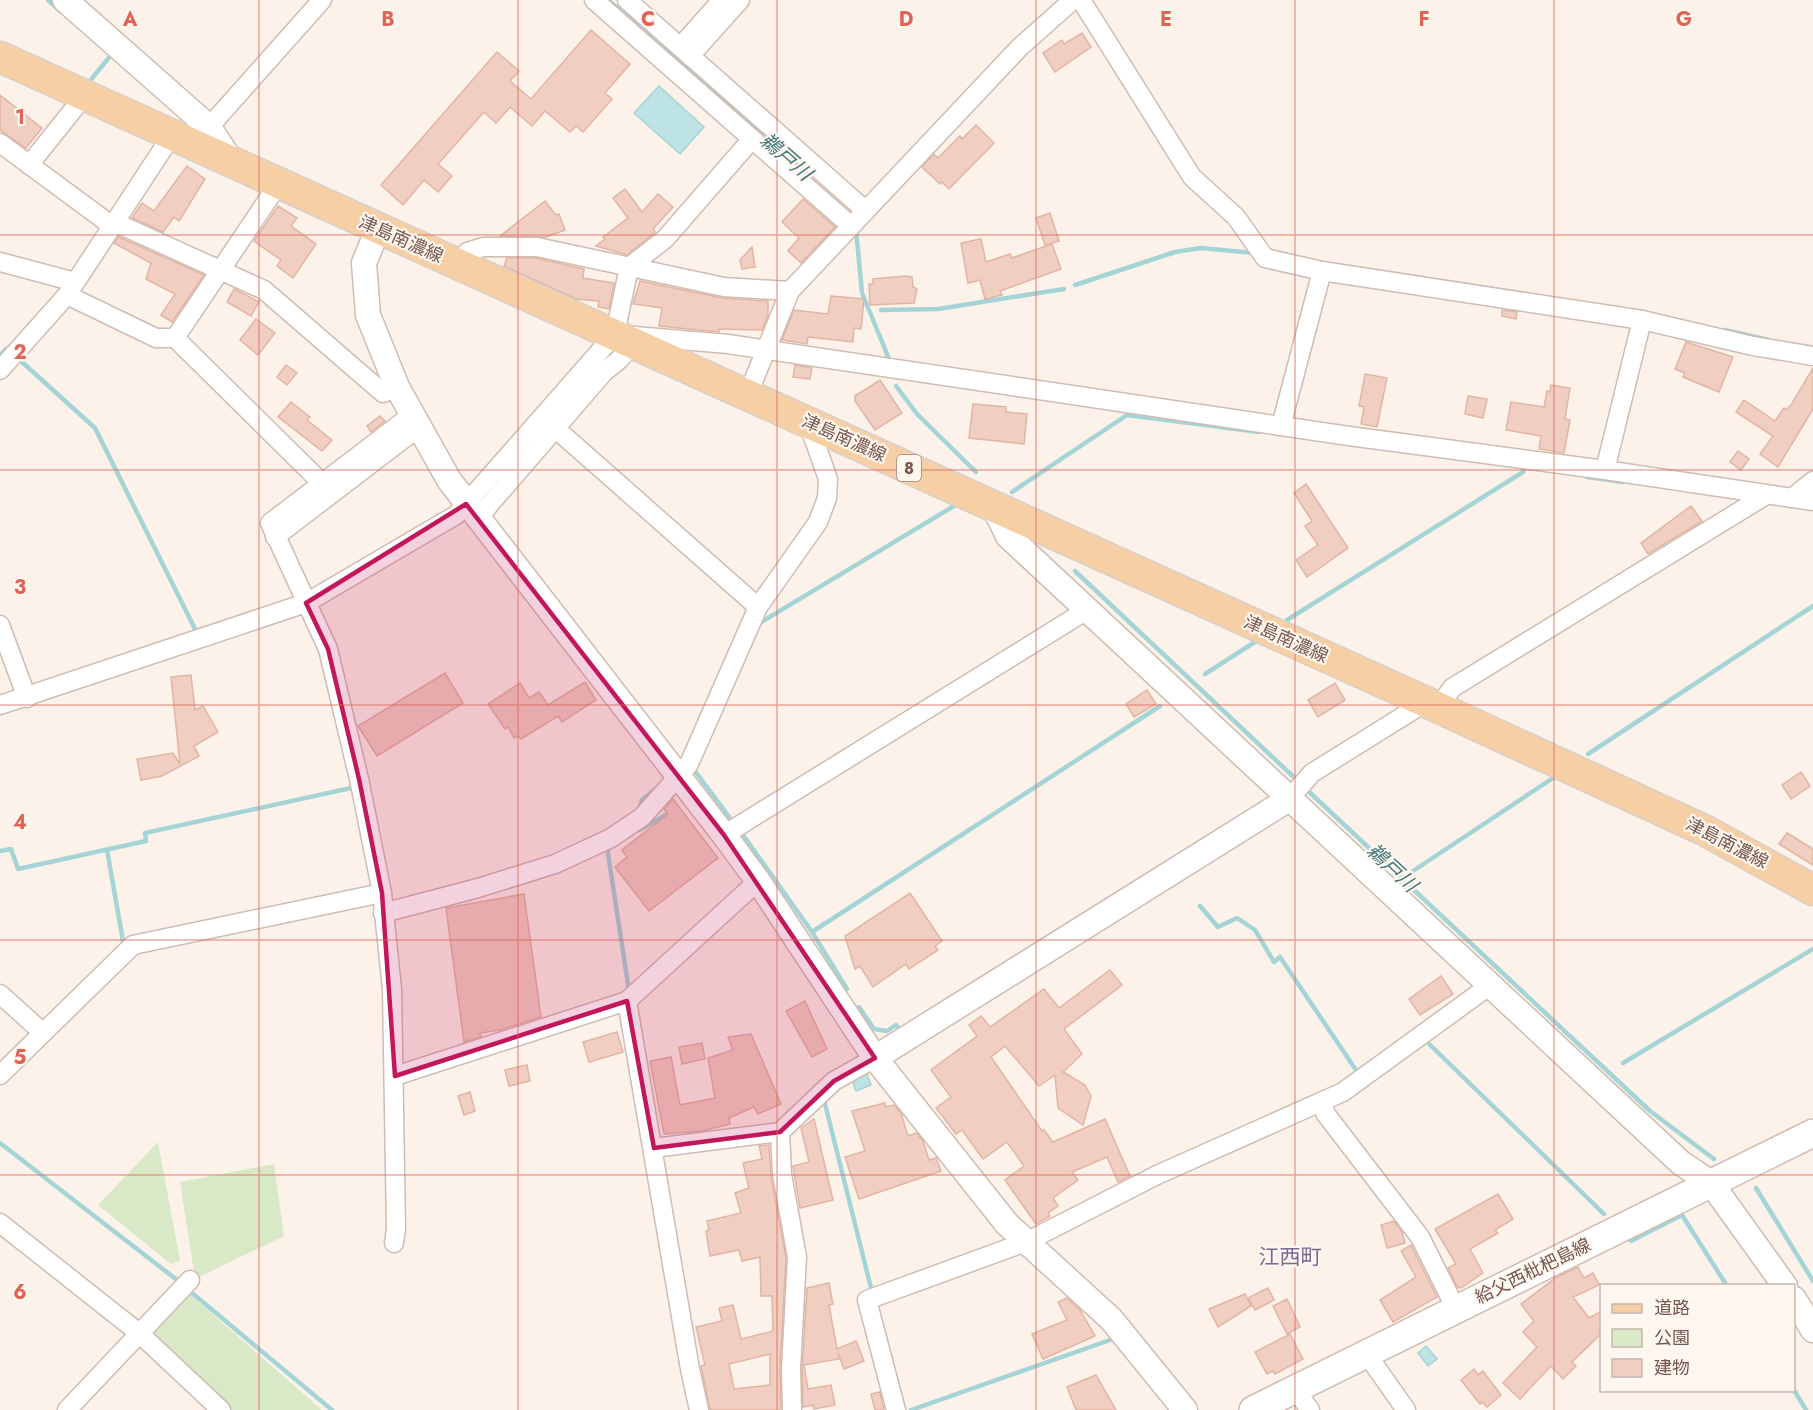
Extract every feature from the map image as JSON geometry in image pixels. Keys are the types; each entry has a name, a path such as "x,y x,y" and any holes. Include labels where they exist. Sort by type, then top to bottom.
{"main road":[{"name":"津島南濃線","path":"0,57 1432,705 1706,831 1813,890"},
{"name":"給父西枇杷島線","path":"1252,1410 1303,1399 1366,1353 1813,1133"}],"street":[{"path":"65,0 209,127 231,161"},
{"path":"209,127 322,0"},
{"path":"594,0 752,139 858,217"},
{"path":"627,0 685,51 858,217"},
{"path":"685,51 722,0"},
{"path":"685,51 740,0"},
{"path":"748,394 790,291 1020,47 1073,0"},
{"path":"1081,0 1192,177 1236,218 1264,258 1322,271 1642,320 1813,356"},
{"path":"29,165 85,95"},
{"path":"0,370 71,288 172,135"},
{"path":"0,705 27,698 306,603 456,515 471,512 555,428 624,338 629,267 665,238 752,139"},
{"path":"0,143 113,224 222,269 264,290 383,393 397,387"},
{"path":"175,338 279,183"},
{"path":"378,229 364,263 368,315 397,387 471,512 724,835 758,881 875,1058 1007,1224 1056,1266 1111,1319 1185,1410"},
{"path":"460,265 466,252 483,247 510,245 537,247 724,287 790,291"},
{"path":"0,262 71,288 156,338 175,338 327,488"},
{"path":"1281,426 1322,271"},
{"path":"1605,470 1642,320"},
{"path":"624,338 728,344 765,352 1813,501"},
{"path":"471,512 624,338"},
{"path":"394,1243 396,1229 395,1076 392,989 382,893 359,779 328,649 270,523 327,488 416,421"},
{"path":"383,913 478,888 555,864 611,838 642,817 689,764 758,607 818,522 827,498 828,479 812,434 813,424"},
{"path":"555,428 758,607"},
{"path":"1792,498 1813,481"},
{"path":"654,1148 780,1132 834,1081 875,1058 1292,795 1309,776 1432,705 1452,688 1766,495"},
{"path":"993,505 1008,536 1292,795 1489,986 1681,1163 1711,1183 1784,1284"},
{"path":"724,835 1087,610"},
{"path":"0,625 27,698"},
{"path":"395,1076 627,1001 758,881"},
{"path":"0,1075 133,945 382,893"},
{"path":"896,1410 867,1300 1026,1242 1157,1175 1343,1092 1489,986"},
{"path":"0,994 42,1032"},
{"path":"627,1001 699,1410"},
{"path":"1323,1101 1325,1113 1420,1237 1456,1308"},
{"path":"780,1132 782,1174 797,1257 791,1369 792,1410"},
{"path":"0,1223 139,1334 221,1410"},
{"path":"68,1410 190,1280"},
{"path":"1795,1301 1813,1330"},
{"path":"1366,1353 1406,1410"}],"highlighted area":[{"path":"466,504 724,835 875,1058 834,1081 780,1132 654,1148 627,1001 395,1076 382,893 359,779 328,649 306,603"}],"green space":[{"path":"158,1142 180,1261 171,1264 98,1205"},
{"path":"274,1164 284,1236 195,1279 180,1182"},
{"path":"186,1291 322,1410 227,1410 150,1339 152,1326"}],"water":[{"path":"659,86 704,127 680,154 634,113"},
{"path":"867,1074 871,1085 856,1091 852,1080"},
{"path":"1426,1346 1437,1359 1428,1366 1418,1353"}],"building":[{"path":"591,30 630,64 605,93 612,99 583,132 576,126 570,132 545,111 532,126 510,107 496,123 484,112 438,164 452,176 438,192 424,180 403,205 381,185 497,52 519,71 510,81 531,99"},
{"path":"1082,33 1091,47 1055,72 1043,53 1062,40 1064,44"},
{"path":"0,95 42,128 26,148 0,130"},
{"path":"976,125 994,143 949,189 942,182 940,184 922,167 934,154 938,158 960,136 962,139"},
{"path":"187,166 205,179 179,221 174,217 163,232 132,218 142,203 154,211"},
{"path":"625,189 642,212 658,194 673,207 653,229 655,232 627,255 596,246 605,239 603,237 628,218 613,198"},
{"path":"803,199 835,227 801,263 788,251 799,238 782,222"},
{"path":"545,201 556,215 559,214 565,230 546,237 500,236"},
{"path":"278,206 297,218 291,226 316,244 293,278 277,266 281,260 254,241"},
{"path":"1050,213 1059,241 1045,245 1036,218"},
{"path":"119,237 204,275 172,322 161,315 175,294 146,279 151,263 114,243"},
{"path":"981,239 986,262 1010,254 1012,258 1052,244 1061,269 1000,291 1002,295 985,299 980,280 968,283 961,243"},
{"path":"752,247 755,267 742,269 740,260"},
{"path":"507,258 536,258 584,269 583,278 614,283 609,309 598,307 599,301 576,299 504,266"},
{"path":"912,277 913,287 917,289 914,303 870,305 869,284 873,284 873,279"},
{"path":"640,281 722,298 768,301 768,316 762,330 719,329 719,332 659,326 662,308 633,304"},
{"path":"234,289 259,302 251,316 227,302"},
{"path":"831,296 864,299 861,329 854,328 853,342 808,337 807,344 782,340 794,310 828,314"},
{"path":"1502,310 1517,312 1516,319 1502,316"},
{"path":"256,319 275,333 258,355 240,340"},
{"path":"1686,342 1733,357 1719,392 1683,377 1685,373 1675,369"},
{"path":"286,365 297,373 287,385 277,377"},
{"path":"795,365 812,368 810,379 793,377"},
{"path":"1813,368 1813,409 1778,467 1760,454 1773,436 1736,412 1744,400 1775,421 1784,408 1786,410 1791,405"},
{"path":"1365,374 1387,378 1377,427 1361,424 1364,407 1359,406"},
{"path":"880,380 902,413 875,430 855,401 855,396"},
{"path":"1551,385 1570,388 1565,419 1570,420 1564,453 1539,449 1541,436 1506,430 1511,402 1544,407 1547,391 1550,392"},
{"path":"1468,396 1487,399 1483,418 1465,414"},
{"path":"291,402 310,417 307,420 332,440 322,451 278,417"},
{"path":"973,404 1006,407 1006,412 1027,414 1024,444 969,438"},
{"path":"380,416 385,421 371,432 367,426"},
{"path":"1738,451 1749,459 1741,470 1730,462"},
{"path":"1306,484 1348,548 1307,577 1296,560 1318,545 1305,526 1312,521 1294,493"},
{"path":"1691,506 1702,521 1648,554 1641,543"},
{"path":"445,673 463,703 377,756 358,726"},
{"path":"191,675 195,710 203,706 218,732 194,746 199,756 162,776 141,780 137,759 173,753 180,764 171,677"},
{"path":"585,682 596,700 562,722 558,716 521,739 518,736 514,738 508,727 505,729 488,704 520,683 529,698 539,692 548,705"},
{"path":"1335,683 1345,700 1318,717 1308,700"},
{"path":"1147,690 1156,704 1134,717 1126,704"},
{"path":"1801,772 1810,786 1791,799 1782,785"},
{"path":"673,799 718,858 649,911 615,867 627,857 622,850 668,814 664,809"},
{"path":"1787,833 1813,849 1813,865 1779,844"},
{"path":"910,893 942,941 935,946 938,950 909,969 906,964 873,987 860,966 855,969 845,936"},
{"path":"524,894 541,1017 500,1030 480,1033 481,1037 464,1042 446,908"},
{"path":"1110,970 1122,985 1064,1029 1082,1054 1063,1072 1085,1085 1091,1096 1083,1125 1058,1108 1055,1075 1039,1086 1005,1046 991,1057 1042,1131 1044,1130 1053,1142 1105,1119 1130,1176 1118,1182 1107,1157 1072,1172 1078,1180 1053,1198 1058,1206 1048,1213 1050,1216 1036,1224 1005,1180 1024,1166 1007,1142 983,1159 962,1130 956,1134 936,1108 951,1097 931,1070 977,1036 969,1025 981,1016 990,1027 1044,989 1059,1008"},
{"path":"1441,976 1453,994 1420,1015 1409,999"},
{"path":"805,1001 827,1049 812,1057 786,1011"},
{"path":"617,1032 623,1052 589,1062 583,1042"},
{"path":"751,1034 781,1104 758,1114 754,1107 729,1118 730,1124 702,1131 664,1134 650,1061 671,1057 680,1105 715,1098 708,1058 733,1050 728,1037"},
{"path":"702,1043 705,1059 682,1064 679,1047"},
{"path":"527,1065 530,1081 509,1086 505,1070"},
{"path":"470,1092 475,1111 464,1115 458,1096"},
{"path":"885,1103 886,1107 894,1105 901,1113 908,1136 917,1133 923,1141 929,1160 936,1158 941,1171 859,1199 845,1157 865,1151 852,1111"},
{"path":"814,1119 833,1200 800,1208 793,1166 809,1162 801,1128"},
{"path":"769,1145 771,1176 786,1258 780,1368 781,1410 710,1410 701,1366 705,1365 696,1327 722,1321 719,1308 733,1305 741,1339 773,1331 772,1296 761,1296 760,1257 742,1261 739,1250 710,1256 706,1231 709,1230 707,1221 741,1213 735,1193 749,1188 743,1163 762,1159 759,1146","holes":["770,1354 770,1385 734,1389 729,1364"]},
{"path":"1498,1194 1513,1219 1495,1230 1498,1233 1470,1249 1483,1273 1461,1288 1457,1287 1448,1268 1456,1264 1435,1229"},
{"path":"1394,1221 1402,1232 1405,1243 1387,1248 1381,1225"},
{"path":"1411,1245 1437,1297 1393,1322 1380,1300 1416,1277 1401,1251"},
{"path":"1578,1267 1584,1278 1593,1273 1599,1285 1573,1297 1589,1318 1600,1312 1600,1335 1572,1362 1576,1366 1563,1379 1551,1366 1520,1399 1503,1383 1537,1347 1523,1332 1534,1321 1521,1304 1557,1277"},
{"path":"829,1283 833,1304 829,1305 837,1349 856,1341 864,1361 844,1369 838,1353 839,1359 804,1365 808,1389 831,1385 835,1405 814,1409 813,1405 803,1407 802,1369 807,1288"},
{"path":"1268,1288 1274,1300 1255,1310 1248,1298"},
{"path":"1245,1294 1251,1306 1218,1327 1209,1309"},
{"path":"1067,1298 1080,1310 1095,1336 1043,1359 1032,1334 1067,1320 1058,1302"},
{"path":"1287,1299 1300,1327 1287,1334 1273,1306"},
{"path":"1290,1334 1303,1359 1275,1374 1273,1371 1267,1374 1255,1352"},
{"path":"1474,1369 1478,1375 1483,1371 1501,1395 1487,1407 1482,1402 1480,1404 1461,1380"},
{"path":"1096,1375 1116,1410 1076,1410 1067,1387"},
{"path":"880,1392 884,1410 875,1410 871,1394"}],"waterway":[{"path":"48,0 59,10"},
{"name":"鵜戸川","path":"608,0 778,149"},
{"path":"90,81 111,55 108,53"},
{"name":"鵜戸川","path":"856,229 862,293 889,359"},
{"path":"1075,285 1175,252 1201,248 1254,253"},
{"path":"881,310 938,309 1064,289"},
{"path":"1725,330 1769,340"},
{"path":"0,356 6,349"},
{"path":"22,362 95,428 197,633"},
{"name":"鵜戸川","path":"896,386 917,414 976,472"},
{"path":"1012,492 1127,415 1259,432"},
{"path":"1287,620 1523,472 1524,468"},
{"path":"1587,477 1623,482"},
{"path":"758,624 954,506"},
{"name":"鵜戸川","path":"1075,571 1299,782"},
{"path":"1588,754 1813,606"},
{"path":"1205,674 1255,642"},
{"path":"812,932 1160,706"},
{"path":"692,767 733,822"},
{"path":"1413,871 1553,778"},
{"path":"639,810 642,800 658,787"},
{"path":"0,851 11,849 18,869 146,841 145,833 351,788"},
{"name":"鵜戸川","path":"1305,788 1650,1111 1714,1159"},
{"path":"639,830 671,812"},
{"path":"743,835 812,932 847,989"},
{"path":"607,847 629,991"},
{"path":"107,850 123,941"},
{"path":"1200,906 1218,927 1237,918 1255,930 1274,962 1280,957 1358,1073 1360,1071"},
{"path":"1623,1063 1813,949"},
{"path":"859,1007 874,1029 887,1031 896,1025 901,1029"},
{"path":"1425,1040 1604,1214"},
{"path":"826,1098 824,1100 872,1292"},
{"path":"0,1143 177,1280"},
{"name":"鵜戸川","path":"1756,1188 1813,1281"},
{"path":"1631,1241 1682,1215 1726,1284"},
{"path":"192,1293 332,1410"},
{"path":"911,1410 1113,1339"},
{"path":"1795,1392 1806,1410"}],"district":[{"name":"江西町","path":"1290,1257"}]}
